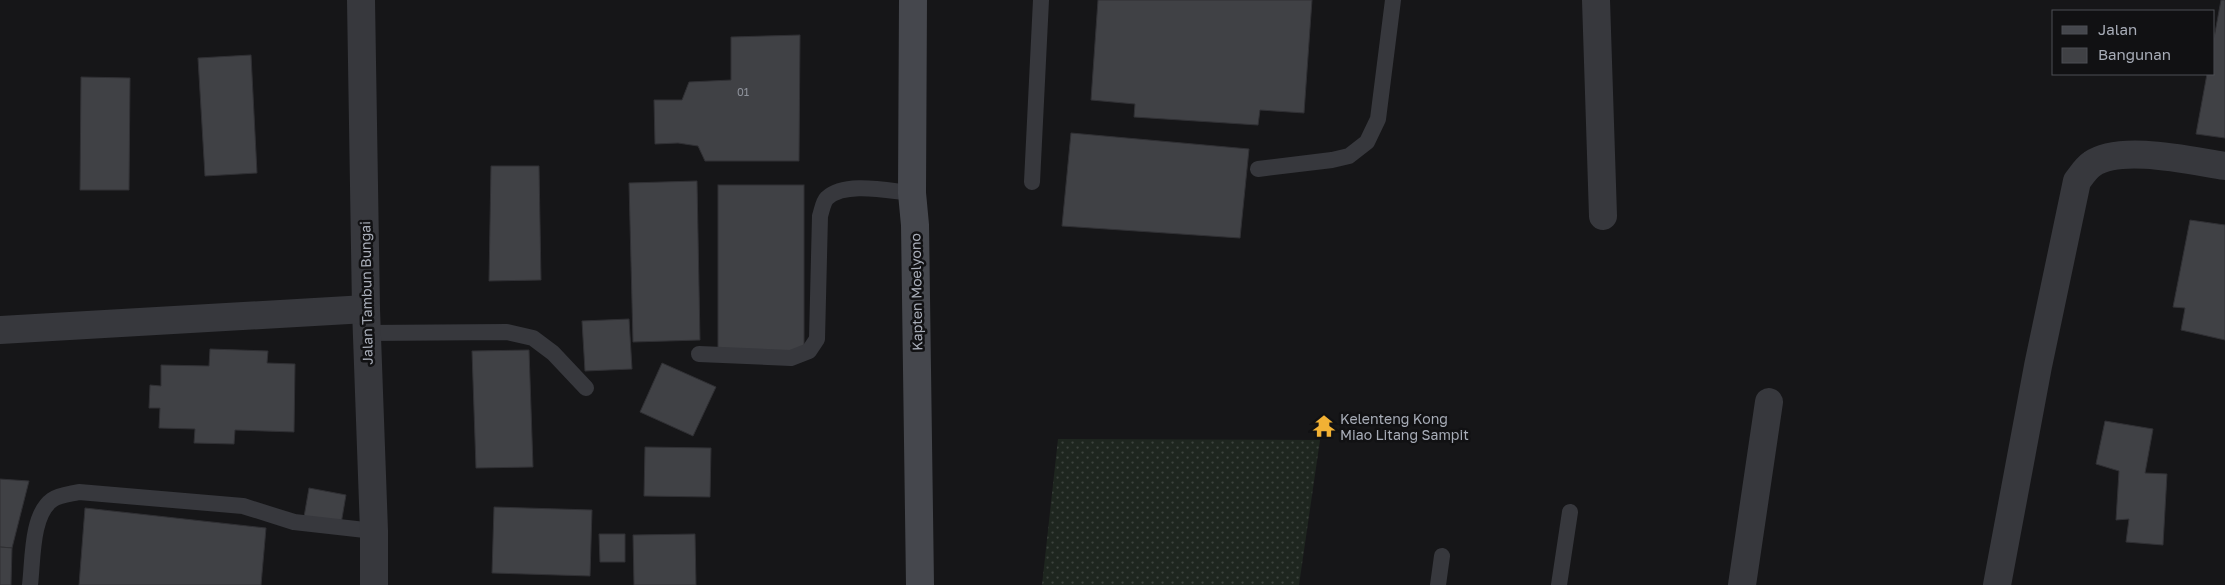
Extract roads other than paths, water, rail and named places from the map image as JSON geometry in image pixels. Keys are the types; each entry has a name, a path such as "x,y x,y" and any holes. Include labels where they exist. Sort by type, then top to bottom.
{"street":[{"name":"Jalan Tambun Bungai","path":"361,0 366,321 374,531 374,585"},
{"name":"Kapten Moelyono","path":"913,0 912,193 915,225 920,585"},
{"path":"1596,0 1603,216"},
{"path":"1997,585 2038,366 2076,181 2092,164 2115,155 2145,155 2225,166"},
{"path":"0,330 366,321"},
{"path":"1742,585 1769,402"}],"lane":[{"path":"1032,182 1041,0"},
{"path":"1258,169 1332,160 1348,156 1367,142 1378,119 1393,0"},
{"path":"699,354 791,358 809,351 817,339 820,216 826,199 838,190 856,188 912,193"},
{"path":"366,321 507,332 533,338 552,353 586,388"},
{"path":"30,585 35,532 42,512 53,499 79,492 244,506 294,522 374,531"},
{"path":"1560,585 1570,512"},
{"path":"1438,585 1442,556"}],"place":[{"name":"Kelenteng Kong Miao Litang Sampit","path":"1324,426"}]}
